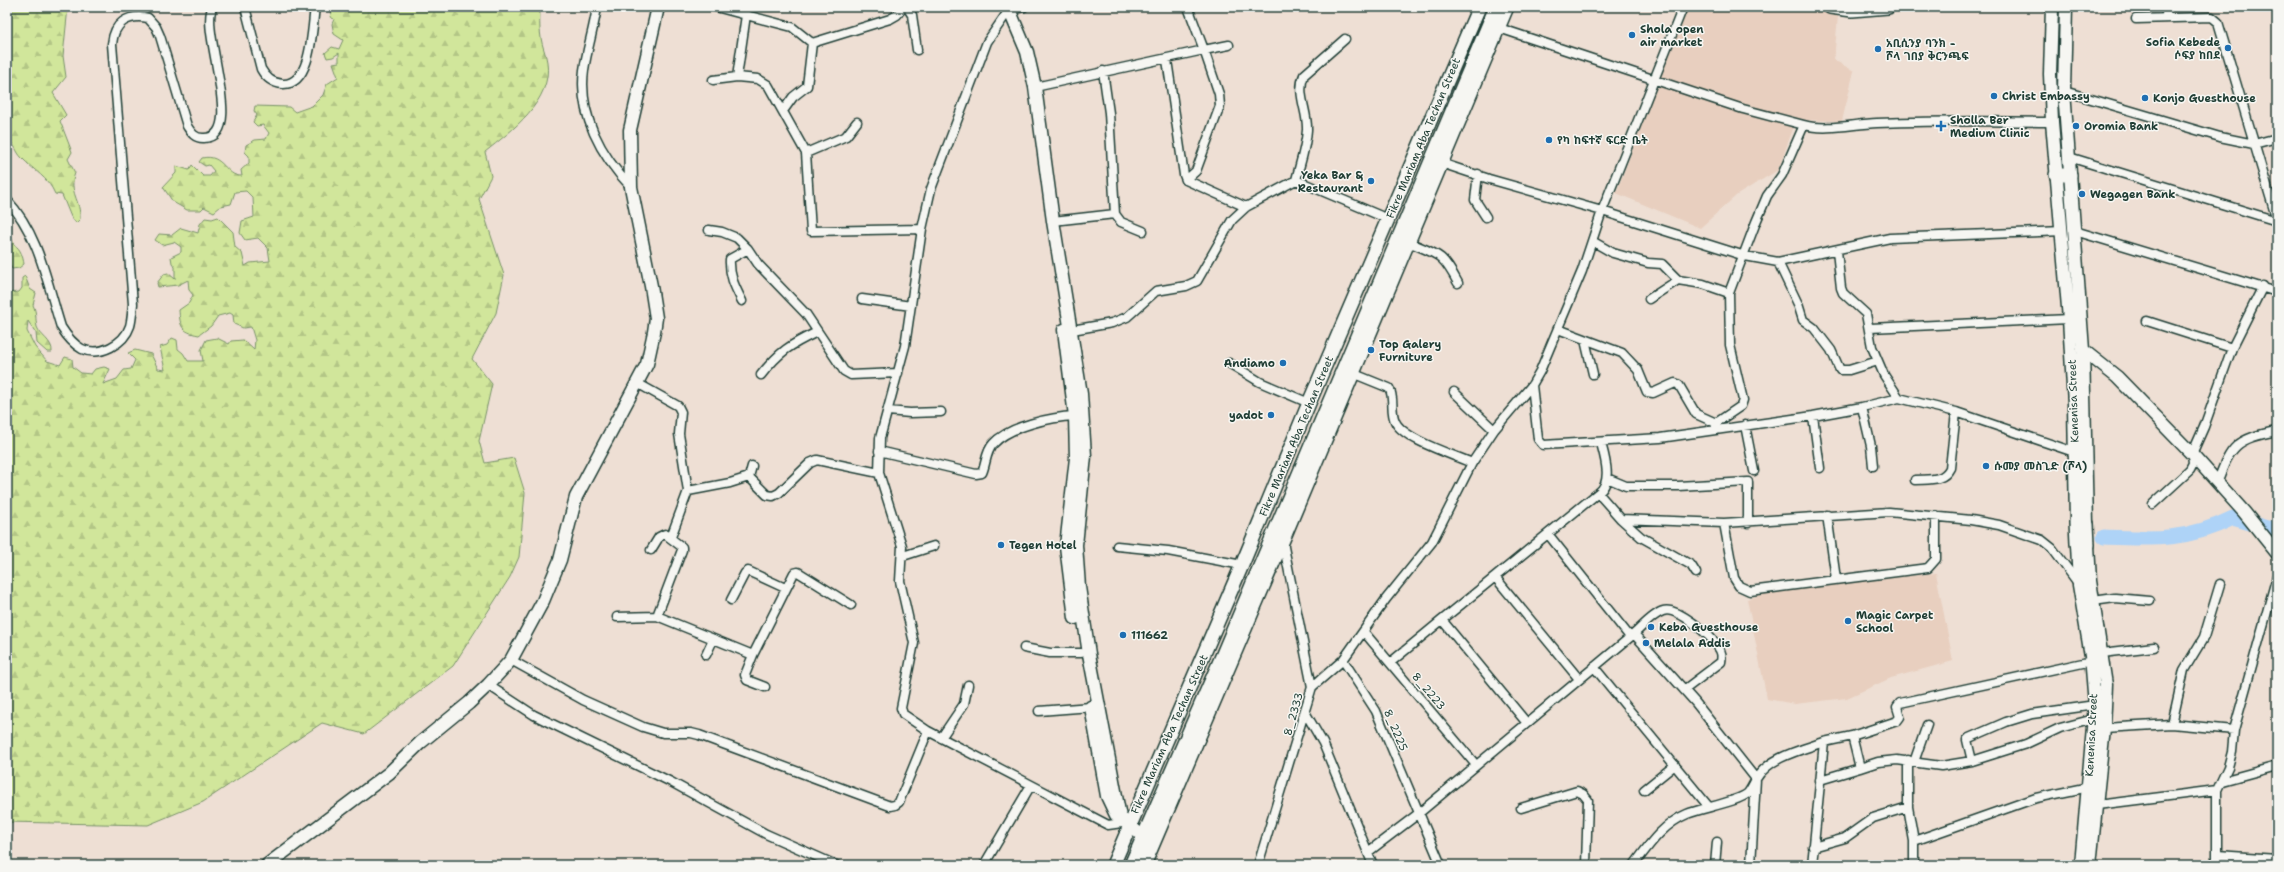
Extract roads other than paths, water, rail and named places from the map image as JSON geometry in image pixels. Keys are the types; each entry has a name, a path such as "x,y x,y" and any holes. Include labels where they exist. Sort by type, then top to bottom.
{"main road":[{"path":"267,865 389,773 420,743 488,685 511,660 526,635 560,560 574,504 582,482 599,456 647,364 656,318 632,187 630,130 658,7"},
{"name":"Fikre Mariam Aba Techan Street","path":"1113,865 1126,826 1242,566 1479,7"},
{"name":"Fikre Mariam Aba Techan Street","path":"1131,865 1142,836 1223,654 1437,159 1496,7"},
{"path":"1144,865 1408,242 1437,159 1499,28 1507,7"},
{"path":"1830,7 1852,10 1888,7"},
{"name":"Kenenisa Street","path":"2052,7 2050,74 2056,175 2069,231 2083,350 2082,545 2079,585 2092,661 2095,704 2089,787 2081,865"},
{"name":"Kenenisa Street","path":"2066,7 2064,92 2070,175 2069,319 2074,452 2082,523"},
{"path":"1005,10 1027,52 1035,87 1053,221 1057,269 1072,330 1081,394 1084,428 1084,456 1072,558 1081,654 1107,796 1115,806 1126,826 1142,836"},
{"path":"1005,10 1022,65 1031,108 1057,269 1076,416 1076,458 1067,531 1115,806"},
{"path":"1418,150 1437,159"},
{"path":"2056,175 2070,175"},
{"path":"2083,350 2118,377 2192,454 2217,484 2244,512 2277,553"},
{"name":"Kenenisa Street","path":"2082,545 2093,600 2106,685 2104,728 2090,865"}],"street":[{"path":"7,200 26,224 35,244 61,327 68,338 83,349 102,350 118,344 130,327 133,304 112,44 113,33 120,22 130,17 148,18 156,27 160,36 187,126 193,135 202,138 212,137 221,127 222,111 211,24 211,10 213,7"},
{"path":"245,7 261,69 266,77 274,82 284,84 292,83 300,75 308,61 315,7"},
{"path":"597,7 584,70 583,89 585,111 594,136 612,166 632,187"},
{"path":"716,7 745,11 792,28 812,43"},
{"path":"812,43 890,19 897,15 903,7"},
{"path":"907,7 914,20 917,50"},
{"path":"1024,7 1005,10 987,42 929,194 922,229 905,346 880,438 879,473 900,538 903,556 900,581 914,648 901,708 903,714 941,738 1108,825 1126,826"},
{"path":"1186,180 1196,171 1220,106 1219,94 1188,7"},
{"path":"1312,687 1343,660 1386,599 1432,542 1472,463 1494,430 1532,385 1558,329 1602,211 1683,7"},
{"path":"2164,7 2167,17"},
{"path":"737,77 745,11"},
{"path":"2069,157 2277,221 2274,196 2254,144 2218,22 2212,17 2136,19"},
{"path":"1499,28 1743,109 1815,128 1861,123 1974,120 2052,122"},
{"path":"1072,330 1112,323 1127,317 1156,291 1186,286 1197,281 1232,220 1246,207 1296,180 1307,130 1300,91 1301,83 1304,75 1345,39"},
{"path":"783,111 793,97 807,86 812,43"},
{"path":"1035,87 1103,71 1168,60 1228,45"},
{"path":"1168,60 1184,175 1186,180 1246,207"},
{"path":"1103,71 1109,113 1115,214 1121,222 1143,231"},
{"path":"713,80 737,77 763,80 768,84 806,153 811,230 922,229"},
{"path":"2064,92 2220,137 2254,144 2277,138"},
{"path":"806,153 846,136 857,122"},
{"path":"1716,426 1741,406 1743,400 1730,345 1729,293 1745,256 1767,196 1782,174 1804,125"},
{"path":"1437,159 1478,174 1745,256 1778,262 1837,251 1890,238 2069,231 2263,286 2277,292"},
{"path":"1478,174 1475,200 1486,217"},
{"path":"1296,180 1388,219"},
{"path":"1053,221 1115,214"},
{"path":"709,230 722,232 737,238 748,249 758,264 806,314 844,371 851,375 898,373"},
{"path":"1592,241 1613,252 1648,263 1662,264 1678,280 1703,284 1729,293"},
{"path":"1408,242 1440,256 1449,265 1458,283"},
{"path":"742,301 729,271 730,259 748,249"},
{"path":"1837,251 1841,288 1843,293 1866,314 1870,328 1870,340 1878,361 1884,376 1899,398"},
{"path":"1778,262 1798,304 1803,320 1814,328 1831,350 1840,370 1849,370 1862,367 1878,361"},
{"path":"1649,299 1678,280"},
{"path":"2153,504 2190,470 2192,464 2192,454 2204,427 2232,348 2263,286"},
{"path":"862,299 911,306"},
{"path":"1870,328 2069,319"},
{"path":"2148,320 2232,348"},
{"path":"1558,329 1622,353 1638,370 1647,392 1653,393 1676,383 1679,385 1696,414 1716,426"},
{"path":"761,375 775,357 786,348 817,332"},
{"path":"1585,340 1593,374"},
{"path":"1229,362 1260,382 1310,403"},
{"path":"1352,373 1389,388 1394,418 1398,426 1424,443 1472,463"},
{"path":"637,383 680,408 679,434 688,491 671,537"},
{"path":"1532,385 1534,413 1540,444 1550,446 1660,438 1716,426 1745,425 1813,416 1862,407 1899,398 1956,412 2074,452"},
{"path":"1454,392 1494,430"},
{"path":"1862,407 1871,446 1873,466"},
{"path":"888,411 910,413 941,412"},
{"path":"1915,480 1938,479 1948,473 1950,468 1956,412"},
{"path":"879,451 976,474 982,473 993,444 1006,434 1058,417 1076,416"},
{"path":"1813,416 1820,468"},
{"path":"1745,425 1754,471"},
{"path":"2217,484 2227,457 2240,443 2248,438 2277,431"},
{"path":"1391,662 1605,487 1607,478 1601,443"},
{"path":"749,477 767,495 773,496 779,493 810,463 818,460 879,473"},
{"path":"749,477 752,466"},
{"path":"688,491 730,483 749,477"},
{"path":"1607,478 1626,486 1678,486 1748,482 1748,523"},
{"path":"1598,494 1621,519 1641,537 1692,565 1696,573"},
{"path":"1621,519 1748,523 1827,515 1889,512 1936,516 1999,525 2042,540 2052,548 2079,585"},
{"path":"1827,515 1836,579"},
{"path":"1724,523 1734,578 1744,590 1750,591 1928,568 1936,559 1936,516"},
{"path":"1548,534 1632,635 1684,690 1736,751 1756,779 1751,865"},
{"path":"651,550 662,535 671,537 682,547 682,554 657,616"},
{"name":"8_2333","path":"1258,865 1312,687 1282,542"},
{"path":"903,556 934,546"},
{"path":"1117,546 1168,551 1242,566"},
{"path":"731,600 745,573 748,571 785,588"},
{"path":"765,687 746,679 752,656 785,588 794,573 798,572 851,605"},
{"path":"2217,865 2216,790 2228,767 2232,752 2234,730 2277,576"},
{"path":"1495,577 1579,679"},
{"path":"2172,724 2184,670 2188,660 2204,637 2220,584"},
{"path":"2093,600 2116,598 2150,601"},
{"path":"1368,852 1418,814 1526,722 1632,635 1661,612 1667,610 1687,617 1718,646 1722,654 1721,662 1684,690"},
{"path":"617,617 657,616 752,656"},
{"path":"1442,620 1526,722"},
{"name":"8_2223","path":"1364,632 1476,764"},
{"path":"706,655 713,640"},
{"path":"2102,653 2154,647"},
{"path":"1024,648 1050,653 1081,654"},
{"path":"511,660 583,700 644,727 663,733 691,733 699,735 890,806 896,805 899,802 928,731"},
{"name":"8_2225","path":"1343,660 1376,711 1418,814 1441,865"},
{"path":"1634,865 1652,841 1664,829 1686,814 1740,797 1748,793 1760,772 1792,753 1824,742 1852,736 1897,721 1900,717 1897,707 1900,703 2092,661"},
{"path":"1594,667 1709,807"},
{"path":"488,685 534,715 671,782 766,834 836,865"},
{"path":"941,738 964,704 968,685"},
{"path":"1972,761 1967,740 1969,738 2006,722 2032,714 2095,704"},
{"path":"1039,711 1091,707"},
{"path":"1305,712 1323,744 1372,865"},
{"path":"1820,780 1883,761 1911,761 1941,766 1972,761 2026,744 2060,728 2094,719"},
{"path":"2104,728 2172,724 2234,730"},
{"path":"1914,865 1914,841 1908,808 1911,761 1927,725"},
{"path":"1852,736 1860,768"},
{"path":"1812,865 1824,742"},
{"path":"1644,790 1675,765"},
{"path":"2222,781 2277,766"},
{"path":"984,865 1031,785"},
{"path":"1914,841 2036,798 2089,787"},
{"path":"2097,805 2216,790"},
{"path":"1521,808 1577,791 1583,794 1588,800 1586,865"},
{"path":"1813,847 1845,838 1873,818 1908,808"},
{"path":"1715,865 1717,842"},
{"path":"2218,855 2277,859"}],"waterway":[{"path":"2104,537 2155,538 2185,535 2216,526 2233,518 2267,528 2277,528"}],"place":[{"name":"Shola open air market","path":"1632,35"},
{"name":"Sofia Kebede ሶፍያ ከበደ","path":"2228,48"},
{"name":"አቢሲንያ ባንክ - ሾላ ገበያ ቅርንጫፍ","path":"1878,49"},
{"name":"Christ Embassy","path":"1994,96"},
{"name":"Konjo Guesthouse","path":"2145,98"},
{"name":"Sholla Ber Medium Clinic","path":"1941,126"},
{"name":"Oromia Bank","path":"2076,126"},
{"name":"የካ ከፍተኛ ፍርድ ቤት","path":"1549,140"},
{"name":"Yeka Bar & Restaurant","path":"1371,181"},
{"name":"Wegagen Bank","path":"2082,194"},
{"name":"Top Galery Furniture","path":"1371,350"},
{"name":"Andiamo","path":"1283,363"},
{"name":"yadot","path":"1271,415"},
{"name":"ሱመያ መስጊድ (ሾላ)","path":"1986,466"},
{"name":"Tegen Hotel","path":"1001,545"},
{"name":"Magic Carpet School","path":"1848,621"},
{"name":"Keba Guesthouse","path":"1651,627"},
{"name":"111662","path":"1123,635"},
{"name":"Melala Addis","path":"1646,643"}]}
